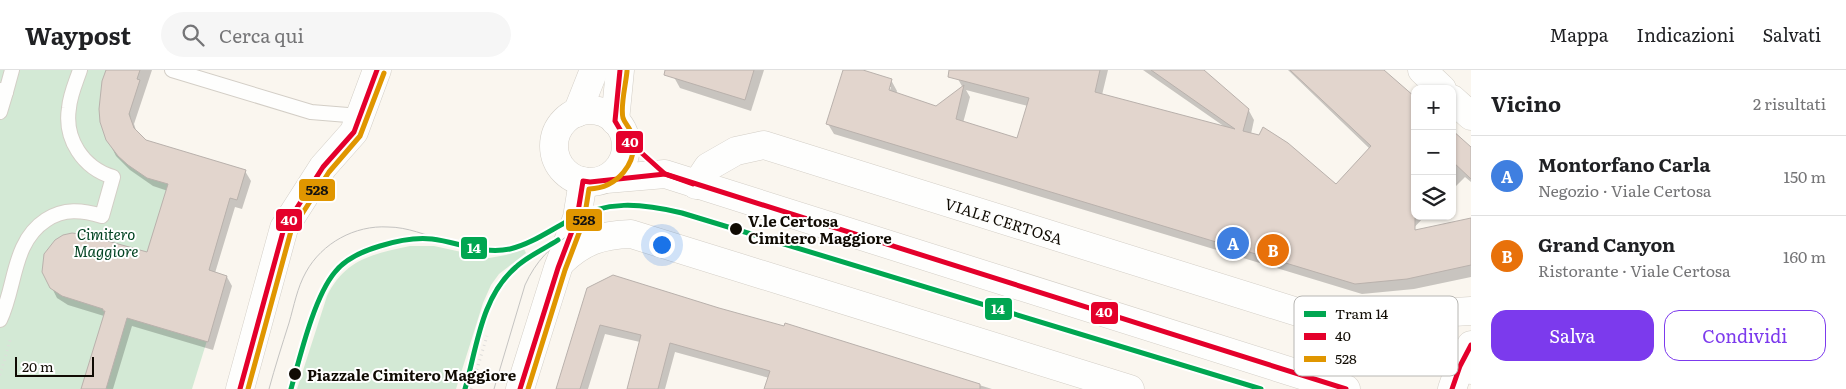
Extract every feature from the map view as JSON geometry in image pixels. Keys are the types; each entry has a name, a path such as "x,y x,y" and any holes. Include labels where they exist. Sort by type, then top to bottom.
{"main road":[{"path":"240,389 284,228 323,167 354,132 377,70"},
{"path":"577,113 594,70"},
{"path":"520,389 576,218 594,180 612,174 622,162 626,146 620,129 620,70"},
{"path":"1422,70 1438,85"},
{"path":"1456,102 1471,116"},
{"path":"666,174 594,180 570,176 560,166 555,146 561,126 577,113 594,111 609,116 666,174 1294,373"},
{"name":"VIALE CERTOSA","path":"696,185 708,167 736,151 764,146 1294,311"},
{"path":"561,262 574,250 597,238 611,234 631,234 1130,389"},
{"name":"VIALE CERTOSA","path":"1458,312 1471,311"},
{"path":"1305,376 1346,389"}],"lane":[{"path":"0,112 3,91 12,70"},
{"path":"0,320 23,246 37,226 52,216 69,211 84,211 102,216 113,177 102,173 88,163 77,149 69,131 69,105 80,70"},
{"path":"172,70 311,112 360,116"}],"path":[{"path":"0,375 13,331"},
{"path":"471,389 487,336"}],"green space":[{"name":"Cimitero Maggiore","path":"0,70 140,70 137,79 140,80 135,95 133,94 130,115 133,126 142,137 148,142 246,170 237,200 230,198 209,270 227,276 192,389 0,389"},
{"path":"410,246 434,246 489,258 524,249 526,253 499,274 491,285 483,303 456,389 297,389 327,296 334,284 351,266 361,260"}],"building":[{"path":"106,70 140,70 137,79 140,80 129,114 134,128 146,140 246,170 237,200 230,198 209,270 227,276 208,342 127,318 106,389 81,389 105,311 62,296 50,288 42,272 44,254 55,240 63,235 72,233 147,252 168,184 147,178 128,165 118,156 106,140 100,122 99,109 102,81"},
{"path":"665,70 754,70 745,100 664,75"},
{"path":"843,70 863,70 892,79 889,90 936,106 964,85 956,119 1017,138 1029,98 948,77 949,70 1100,70 1095,92 1235,129 1151,70 1204,70 1249,109 1243,131 1259,135 1263,127 1288,143 1336,184 1371,146 1290,70 1384,70 1411,94 1411,220 1415,220 1415,230 1471,218 1471,265 1407,279 1355,284 826,124"},
{"path":"1456,134 1471,147 1471,179 1456,165"},
{"path":"613,275 719,308 784,326 785,323 980,384 980,389 764,389 770,371 670,343 658,389 627,389 641,335 600,325 580,389 556,389 587,288"}],"tram line":[{"name":"14","path":"291,389 308,328 327,283 339,267 355,256 386,244 419,239 432,239 480,249 510,249 533,241 582,214 596,209 624,205 652,207 682,213 1261,389"},
{"path":"269,389 303,278 313,262 330,244 352,233 376,227 402,228 444,241"},
{"path":"494,389 525,285 544,255 572,233"},
{"name":"14","path":"465,389 482,323 495,293 504,279 516,267 558,240"}],"transit line":[{"name":"40","path":"240,389 284,228 323,167 354,132 377,70"},
{"name":"40","path":"620,70 615,121 625,138 665,174 693,184"},
{"name":"528","path":"528,389 565,270 584,220 589,189 599,188 617,179 624,172 632,155 632,135 622,113 627,71"},
{"name":"528","path":"248,389 291,231 329,172 360,136 384,73"},
{"name":"40","path":"520,389 558,268 577,218 583,181 590,182 665,174 1294,373"},
{"name":"40","path":"1458,372 1471,345"},
{"name":"40","path":"1305,376 1346,389"},
{"name":"40","path":"1452,389 1457,376"}],"place":[{"name":"V.le Certosa Cimitero Maggiore","path":"736,229"},
{"name":"Montorfano Carla","path":"1233,243"},
{"name":"Grand Canyon","path":"1273,250"},
{"name":"Piazzale Cimitero Maggiore","path":"295,374"}]}
